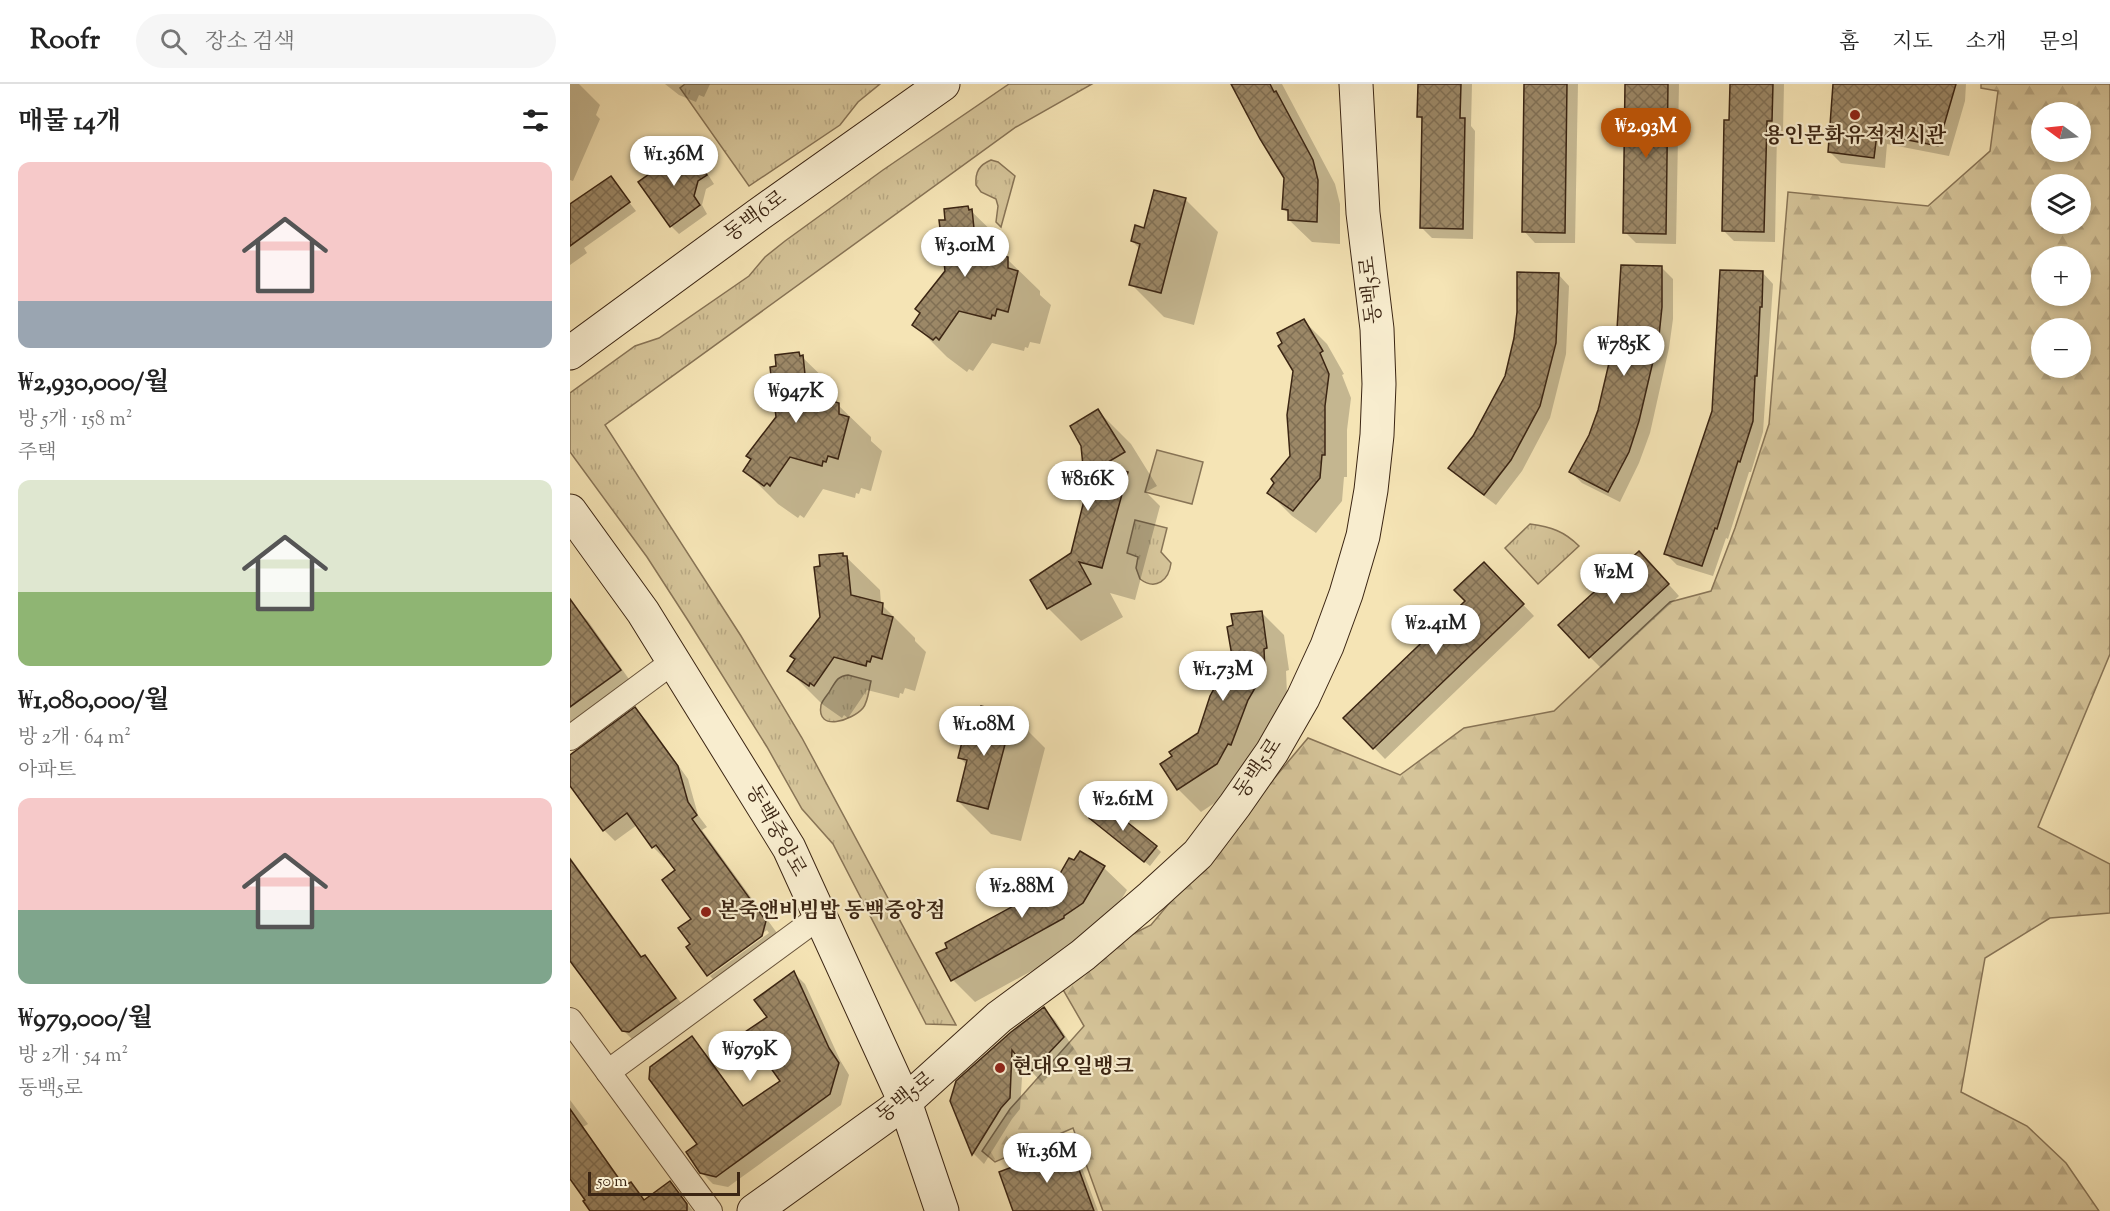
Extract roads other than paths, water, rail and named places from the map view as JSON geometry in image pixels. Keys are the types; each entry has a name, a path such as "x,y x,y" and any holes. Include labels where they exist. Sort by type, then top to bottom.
{"street":[{"name":"동백6로","path":"570,353 758,214 943,84"},
{"name":"동백5로","path":"754,1211 905,1102 999,1017 1083,955 1198,854 1272,752 1303,698 1327,646 1346,594 1363,536 1371,490 1378,415 1377,329 1363,213 1356,84"},
{"name":"동백중앙로","path":"570,511 643,612 789,848 905,1102 942,1211"},
{"path":"570,738 674,661"},
{"path":"608,1072 819,917"},
{"path":"570,1020 710,1211"}],"place":[{"name":"용인문화유적전시관","path":"1855,115"},
{"name":"본죽앤비빔밥 동백중앙점","path":"706,912"},
{"name":"현대오일뱅크","path":"1000,1068"}]}
